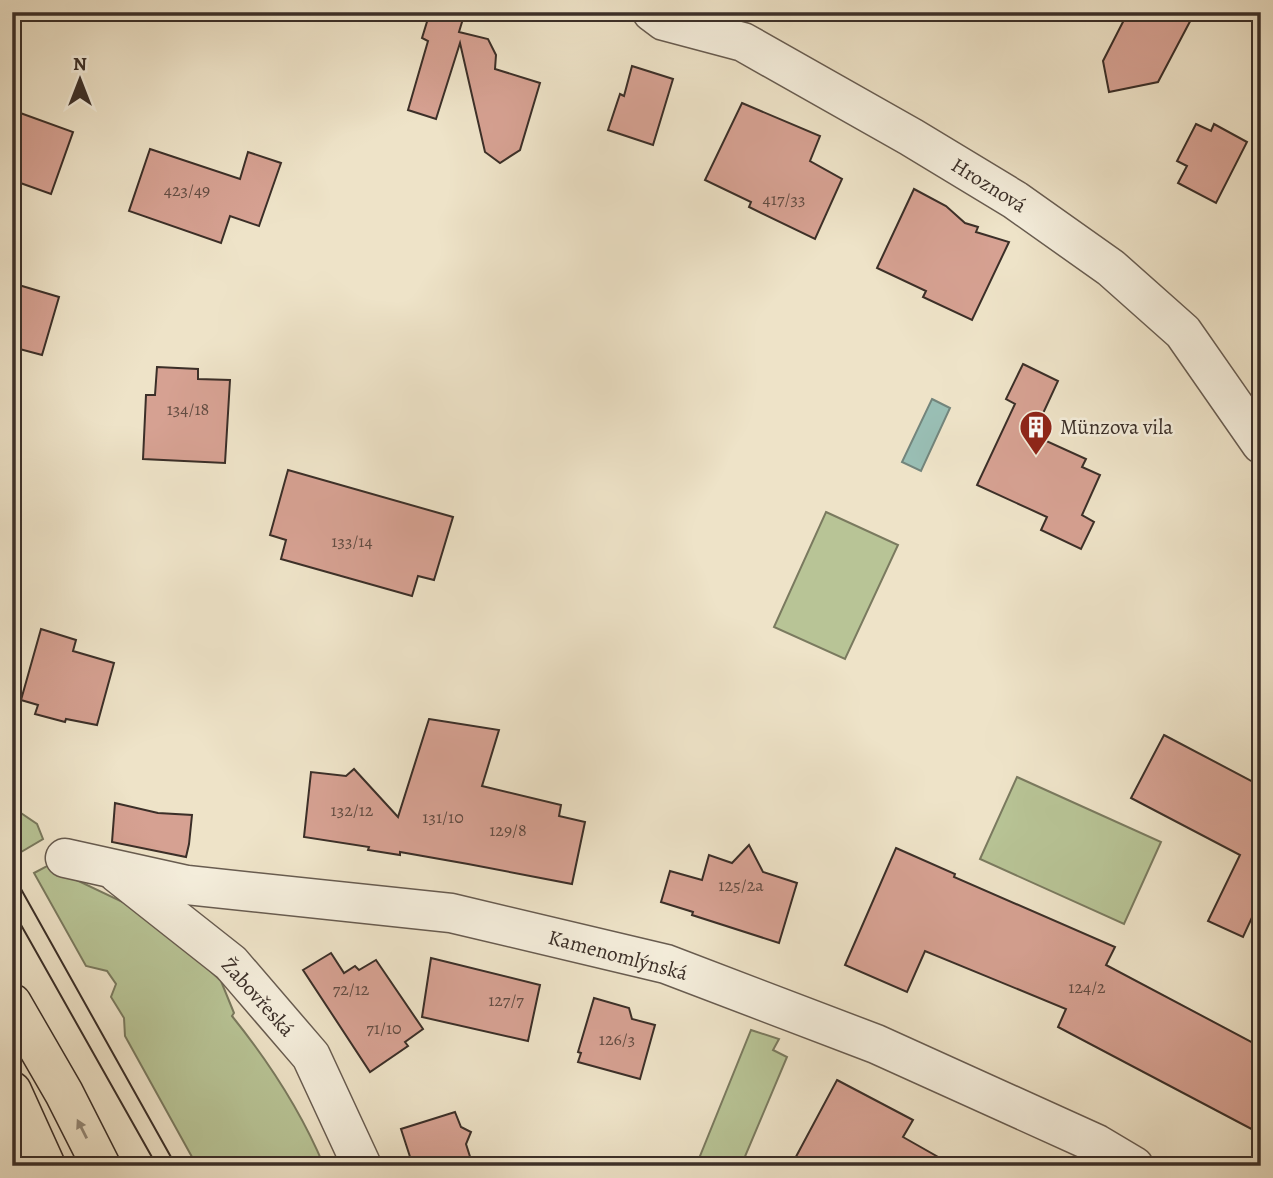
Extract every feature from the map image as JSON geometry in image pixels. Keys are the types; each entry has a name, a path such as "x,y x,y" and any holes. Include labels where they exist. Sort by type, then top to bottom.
{"highway":[{"path":"12,1003 64,1093 101,1166"},
{"path":"12,1091 46,1166"}],"street":[{"name":"Hroznová","path":"652,12 664,21 739,27 1015,200 1111,268 1183,332 1261,444"},
{"name":"Žabovřeská","path":"65,858 110,868 231,963 311,1056 362,1166"},
{"name":"Kamenomlýnská","path":"110,868 187,885 451,913 666,964 876,1044 1064,1129 1134,1166"}],"green space":[{"path":"826,512 898,545 845,659 774,627"},
{"path":"1017,777 1161,842 1124,924 980,859"},
{"path":"12,807 37,824 43,839 16,855 12,849"},
{"path":"47,866 127,904 221,981 234,1013 232,1016 283,1088 324,1166 197,1166 125,1036 124,1018 111,997 116,984 107,971 86,966 34,873"},
{"path":"751,1030 779,1039 773,1050 787,1057 741,1166 696,1166"}],"water":[{"path":"932,399 950,408 921,471 902,462"}],"building":[{"path":"430,12 465,12 459,32 488,39 496,55 495,69 540,83 520,150 500,163 485,152 460,43 436,119 408,110 428,41 422,38"},
{"path":"1128,12 1195,12 1158,82 1109,92 1103,61"},
{"path":"632,66 673,79 653,145 608,130 620,94 624,96"},
{"path":"742,103 820,136 810,161 842,179 815,239 749,207 751,202 705,180"},
{"path":"12,110 73,132 51,194 12,180"},
{"path":"1196,124 1211,131 1214,124 1247,142 1216,203 1178,183 1187,166 1177,161"},
{"path":"150,149 240,179 248,152 281,163 259,226 230,216 221,243 129,211"},
{"path":"914,189 946,206 965,223 978,227 976,232 1009,242 972,320 923,297 926,291 877,268"},
{"path":"12,283 59,297 42,355 12,347"},
{"name":"Münzova vila","path":"1023,364 1058,381 1033,435 1086,459 1082,467 1100,475 1082,515 1094,522 1081,549 1041,530 1047,517 977,485 1015,404 1006,399"},
{"path":"157,367 198,369 198,379 230,380 225,463 143,459 146,395 155,395"},
{"path":"288,470 453,517 434,580 418,576 412,596 281,559 286,540 270,535"},
{"path":"41,629 76,640 73,651 114,663 97,725 66,719 65,722 35,714 38,705 21,700"},
{"path":"429,719 499,730 482,786 561,805 559,816 585,822 572,884 304,837 311,772 346,776 354,769 398,817"},
{"path":"1164,735 1261,786 1261,898 1243,937 1208,921 1240,855 1131,798"},
{"path":"115,803 158,813 192,815 186,857 112,842"},
{"path":"749,845 763,872 797,883 779,943 692,915 693,912 661,902 670,871 702,880 709,855 732,863"},
{"path":"896,848 955,874 954,877 1115,947 1106,965 1261,1047 1261,1134 1058,1027 1066,1009 925,951 907,992 845,965"},
{"path":"331,953 344,973 355,966 359,970 376,960 423,1029 405,1042 408,1046 370,1072 303,970"},
{"path":"431,958 540,985 528,1041 422,1017"},
{"path":"594,998 629,1008 632,1019 655,1025 640,1079 578,1062 581,1053 578,1052"},
{"path":"837,1080 913,1120 903,1137 954,1166 791,1166"},
{"path":"455,1112 461,1127 471,1132 466,1144 473,1166 413,1166 401,1129"}],"tram line":[{"path":"12,873 176,1166"},
{"path":"12,909 157,1166"}],"place":[{"name":"Münzova vila","path":"1036,457"}]}
